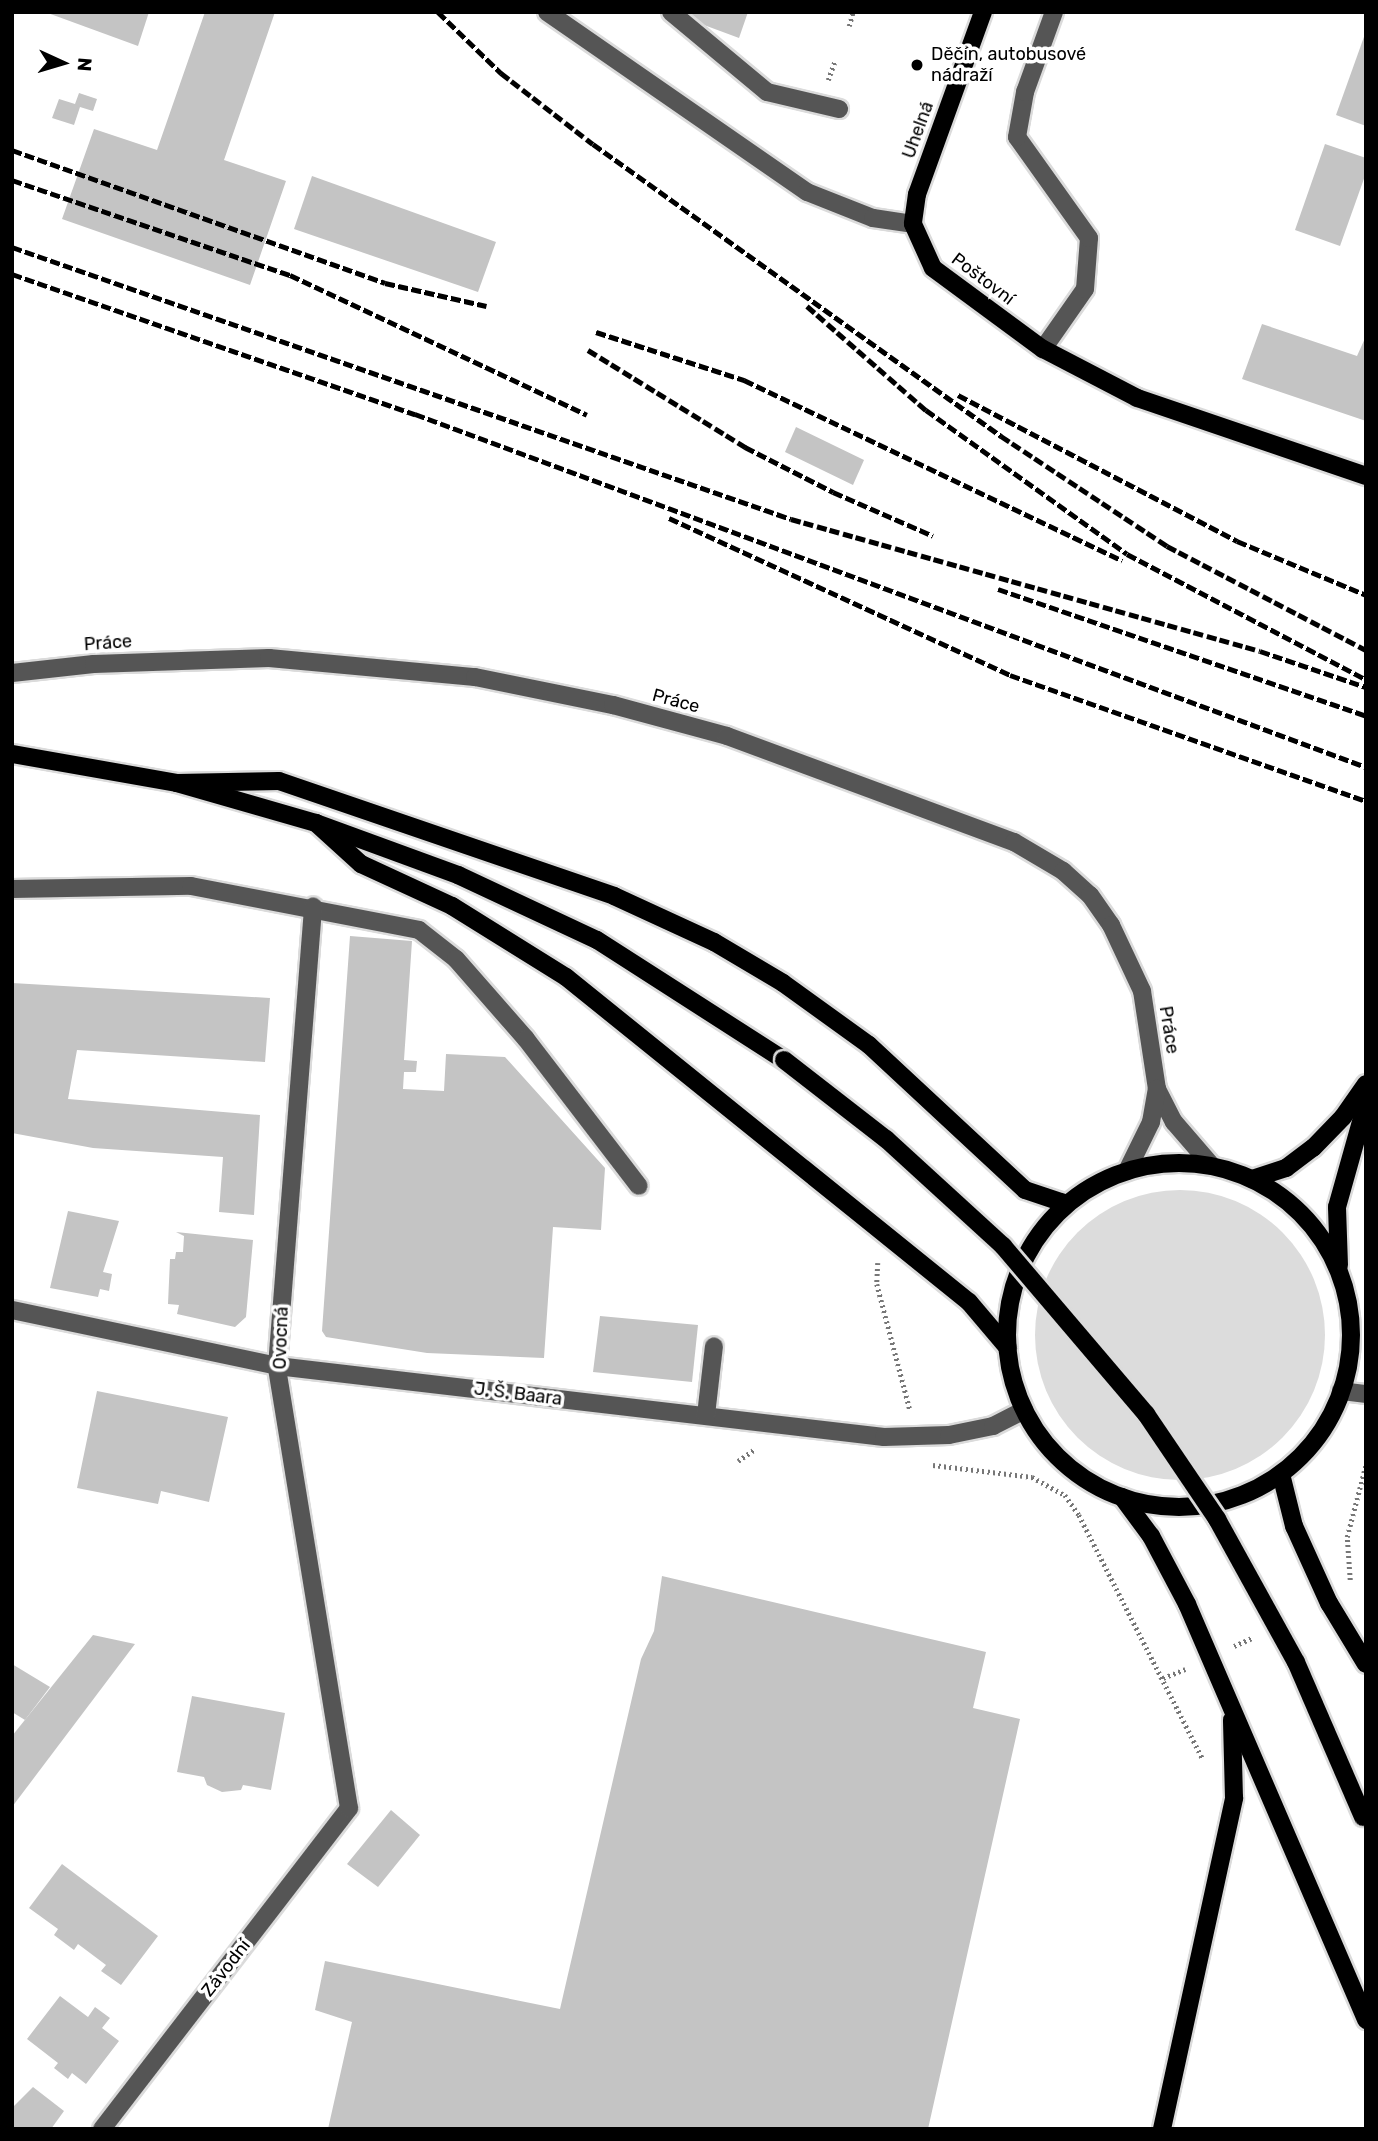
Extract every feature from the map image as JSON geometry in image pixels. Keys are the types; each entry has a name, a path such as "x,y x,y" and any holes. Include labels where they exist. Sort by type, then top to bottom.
{"main road":[{"name":"Uhelná","path":"913,224 917,194 983,12"},
{"name":"Poštovní","path":"913,224 933,268 1043,349 1136,398 1366,476"},
{"path":"12,754 177,783 316,823 458,875 597,940 784,1060 886,1139 1003,1246 1146,1414 1217,1519 1296,1662 1365,1822"},
{"path":"177,783 279,780 614,895 714,942 783,983 869,1045 1025,1190 1067,1204"},
{"path":"316,823 361,864 452,906 566,977 969,1302 1008,1348"},
{"path":"1252,1179 1286,1168 1313,1148 1343,1117 1366,1084"},
{"path":"1339,1272 1323,1239 1302,1215 1252,1179 1212,1166 1169,1163 1126,1171 1067,1204 1040,1234 1020,1269 1009,1308 1008,1348 1024,1410 1065,1464 1122,1497 1159,1506 1198,1506 1236,1497 1281,1474 1318,1436 1341,1391 1350,1344 1339,1272 1337,1207 1366,1104"},
{"path":"1281,1474 1294,1526 1329,1604 1366,1664"},
{"path":"1122,1497 1151,1536 1229,1698 1366,2020"},
{"path":"1162,2129 1234,1798 1235,1748 1229,1698"}],"street":[{"path":"547,12 566,18 807,192 873,218 913,224"},
{"path":"671,12 767,92 839,109"},
{"path":"1043,349 1086,289 1089,238 1017,137 1025,92 1054,12"},
{"name":"Práce","path":"12,673 181,659 269,659 377,666 475,677 613,705 727,736 1014,842 1063,871 1090,895 1127,955 1142,991 1157,1088 1174,1122 1212,1166"},
{"path":"12,890 191,886 313,906 419,930 456,959 526,1039 639,1186"},
{"name":"Ovocná","path":"313,906 277,1366 349,1808"},
{"name":"Práce","path":"1126,1171 1151,1122 1157,1088"},
{"name":"J. Š. Baara","path":"12,1310 277,1366 923,1438 993,1426 1024,1410"},
{"path":"706,1415 714,1346"},
{"path":"1341,1391 1366,1394"},
{"name":"Závodní","path":"102,2129 349,1808"}],"path":[{"path":"849,26 853,12"},
{"path":"827,82 835,61"},
{"path":"738,1461 761,1446"},
{"path":"922,1464 1032,1477 1065,1495 1079,1515 1204,1764"},
{"path":"1351,1594 1347,1536 1366,1464"}],"shaded area":[{"path":"1194,1190 1222,1196 1249,1207 1283,1232 1301,1254 1314,1279 1323,1307 1323,1363 1314,1391 1301,1416 1283,1438 1261,1456 1236,1469 1208,1478 1166,1480 1138,1474 1111,1463 1077,1438 1059,1416 1046,1391 1037,1363 1035,1321 1041,1293 1052,1266 1077,1232 1099,1214 1124,1201 1152,1192"}],"building":[{"path":"45,12 149,12 138,46"},
{"path":"205,12 275,12 224,160 286,181 250,285 62,219 94,129 157,150"},
{"path":"669,12 748,12 739,38"},
{"path":"1366,34 1366,126 1336,115"},
{"path":"79,93 97,99 93,111 80,107 74,125 52,118 59,99 75,104"},
{"path":"1325,144 1366,158 1366,173 1340,246 1295,230"},
{"path":"312,176 496,242 478,292 294,229"},
{"path":"1262,324 1357,356 1366,336 1366,421 1242,379"},
{"path":"796,427 864,460 853,485 785,452"},
{"path":"350,936 412,941 404,1060 417,1061 416,1072 404,1072 403,1089 444,1091 446,1054 505,1057 605,1168 601,1230 553,1227 544,1358 427,1353 326,1337 322,1331"},
{"path":"12,983 270,998 265,1062 77,1050 68,1099 260,1115 254,1215 219,1212 223,1157 93,1148 12,1133"},
{"path":"68,1211 119,1221 103,1272 112,1274 109,1291 100,1289 98,1297 50,1288"},
{"path":"176,1232 253,1240 246,1317 235,1327 177,1314 179,1305 168,1304 170,1259 175,1259 176,1252 183,1252 184,1236"},
{"path":"600,1316 698,1325 692,1382 593,1372"},
{"path":"97,1391 228,1417 209,1502 161,1491 158,1504 77,1488"},
{"path":"662,1576 986,1652 973,1708 1020,1719 928,2129 328,2129 352,2022 315,2010 325,1961 560,2009 641,1659 654,1631"},
{"path":"93,1635 135,1644 12,1807 12,1736"},
{"path":"12,1664 50,1687 25,1720 12,1712"},
{"path":"192,1696 285,1713 271,1790 243,1785 241,1790 222,1792 207,1785 204,1777 177,1772"},
{"path":"391,1810 420,1835 378,1887 347,1864"},
{"path":"62,1864 158,1936 121,1985 101,1971 106,1965 78,1944 74,1950 54,1935 58,1929 29,1908"},
{"path":"60,1996 88,2017 95,2007 110,2018 102,2028 119,2041 86,2084 72,2073 68,2079 54,2068 58,2063 27,2039"},
{"path":"33,2087 64,2111 51,2129 12,2129 12,2108"}],"railway":[{"path":"438,12 501,73 593,144 1001,436 1167,546 1366,650"},
{"path":"12,150 385,283 486,306"},
{"path":"12,180 290,275 587,415"},
{"path":"12,247 791,519 1260,651 1366,687"},
{"path":"12,274 415,414 1366,767"},
{"path":"807,306 926,410 1127,554 1363,678"},
{"path":"596,332 744,380 1122,560"},
{"path":"588,350 745,447 833,492 933,536"},
{"path":"958,395 1237,541 1366,595"},
{"path":"669,518 1010,675 1366,801"},
{"path":"998,589 1366,716"}],"place":[{"name":"Děčín, autobusové nádraží","path":"917,65"}]}
